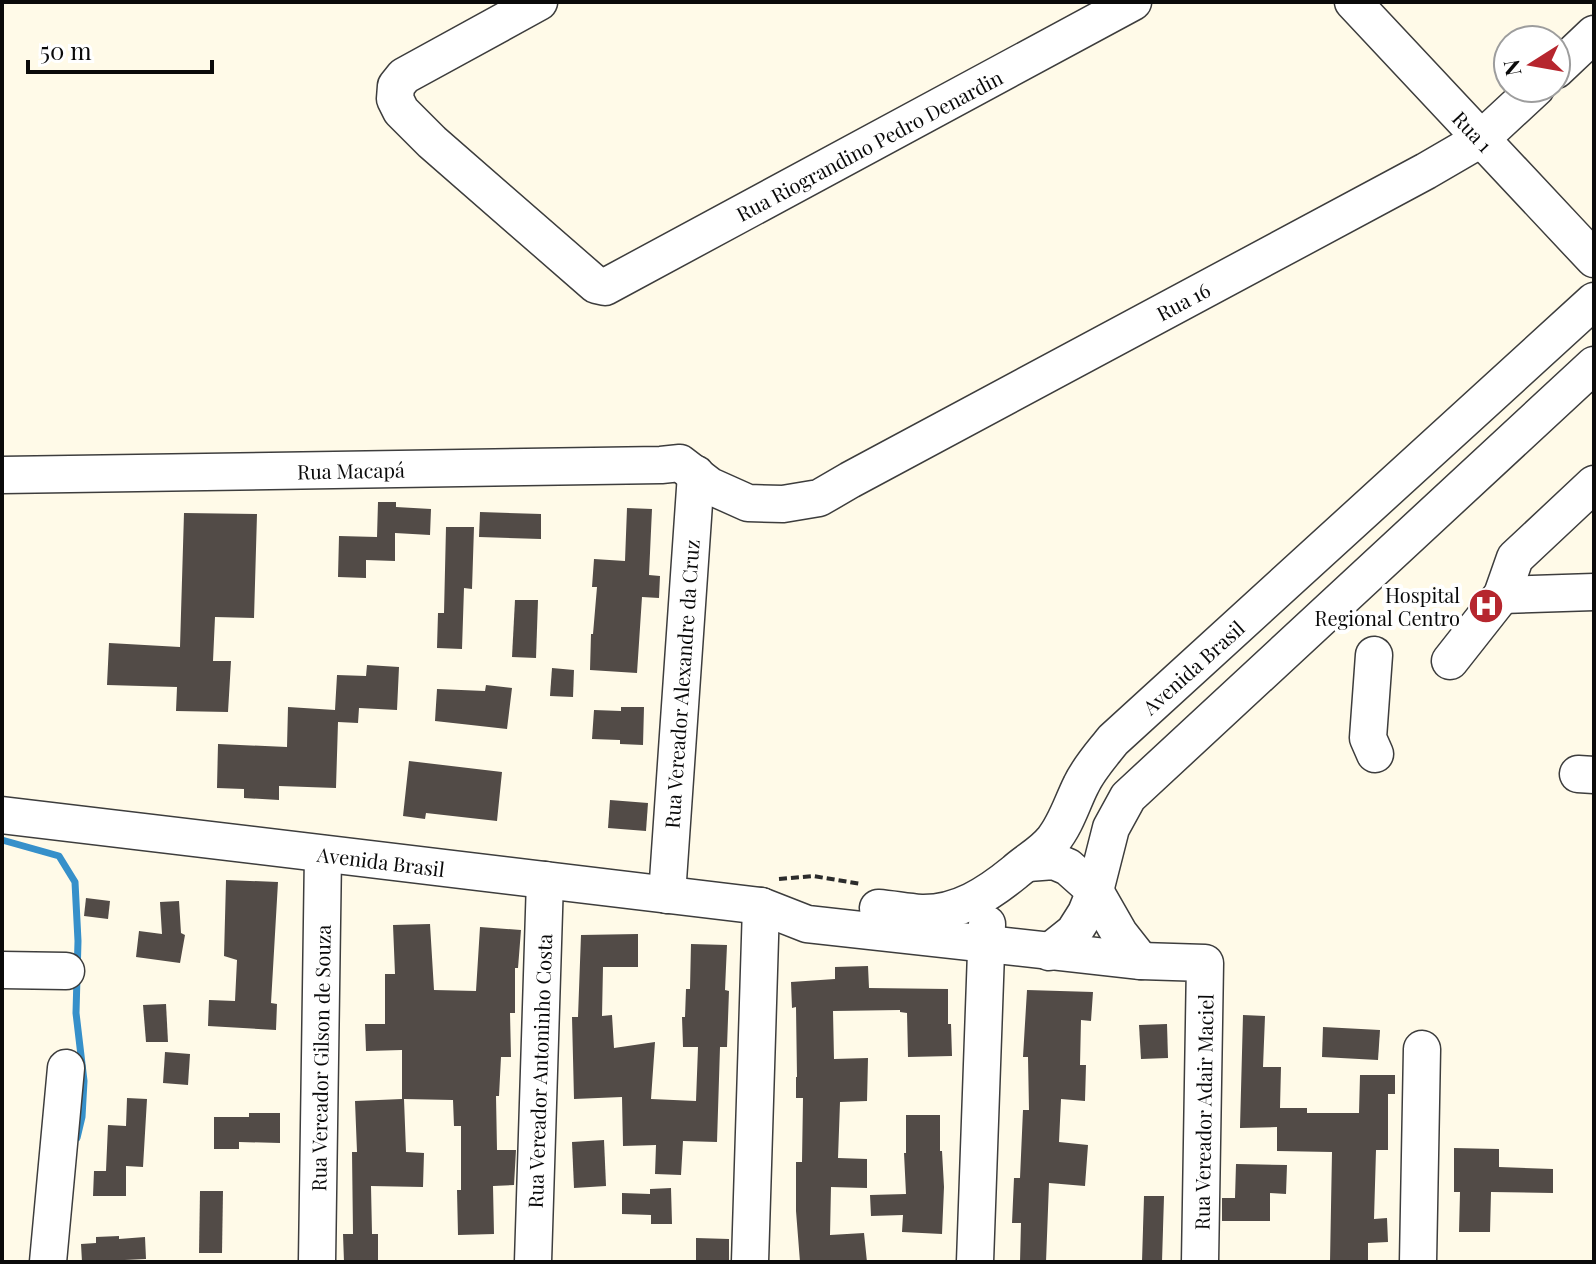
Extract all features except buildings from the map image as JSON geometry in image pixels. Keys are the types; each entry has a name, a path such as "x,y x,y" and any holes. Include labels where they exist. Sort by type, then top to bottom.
{"street":[{"name":"Rua Riograndino Pedro Denardin","path":"539,2 404,76 396,86 395,99 401,111 432,142 596,285 605,287 1133,2"},
{"name":"Rua 1","path":"1353,2 1594,259"},
{"path":"1572,55 1594,34"},
{"name":"Rua 16","path":"819,498 1412,179 1481,139 1519,104"},
{"name":"Avenida Brasil","path":"2,815 761,906 811,900 922,913 974,901 999,886 1053,841 1080,786 1113,740 1594,301"},
{"path":"1049,952 1074,932 1086,913 1095,891 1111,828 1128,797 1594,365"},
{"path":"1501,387 1533,422"},
{"name":"Rua Macapá","path":"2,475 680,463 710,486 748,503 783,504 819,498"},
{"name":"Rua Vereador Alexandre da Cruz","path":"667,895 696,474"},
{"path":"1450,661 1502,595 1515,558 1594,484"},
{"path":"1502,595 1589,588"},
{"path":"1374,655 1368,738 1375,754"},
{"name":"Rua Vereador Gilson de Souza","path":"317,1262 323,854"},
{"path":"1028,863 1054,861 1068,867 1095,891 1119,933 1141,961"},
{"name":"Rua Vereador Antoninho Costa","path":"533,1262 545,880"},
{"path":"975,1262 987,923 999,886"},
{"path":"750,1262 761,906"},
{"name":"Avenida Brasil","path":"761,906 807,924 1049,952 1141,961 1205,963"},
{"name":"Rua Vereador Adair Maciel","path":"1200,1262 1205,963"},
{"path":"2,970 66,971"},
{"path":"1418,1262 1422,1049"},
{"path":"48,1262 66,1068"}],"waterway":[{"path":"2,840 59,856 75,882 78,941 76,1013 84,1081 82,1117 77,1138"}],"place":[{"name":"Hospital Regional Centro","path":"1486,606"}]}
